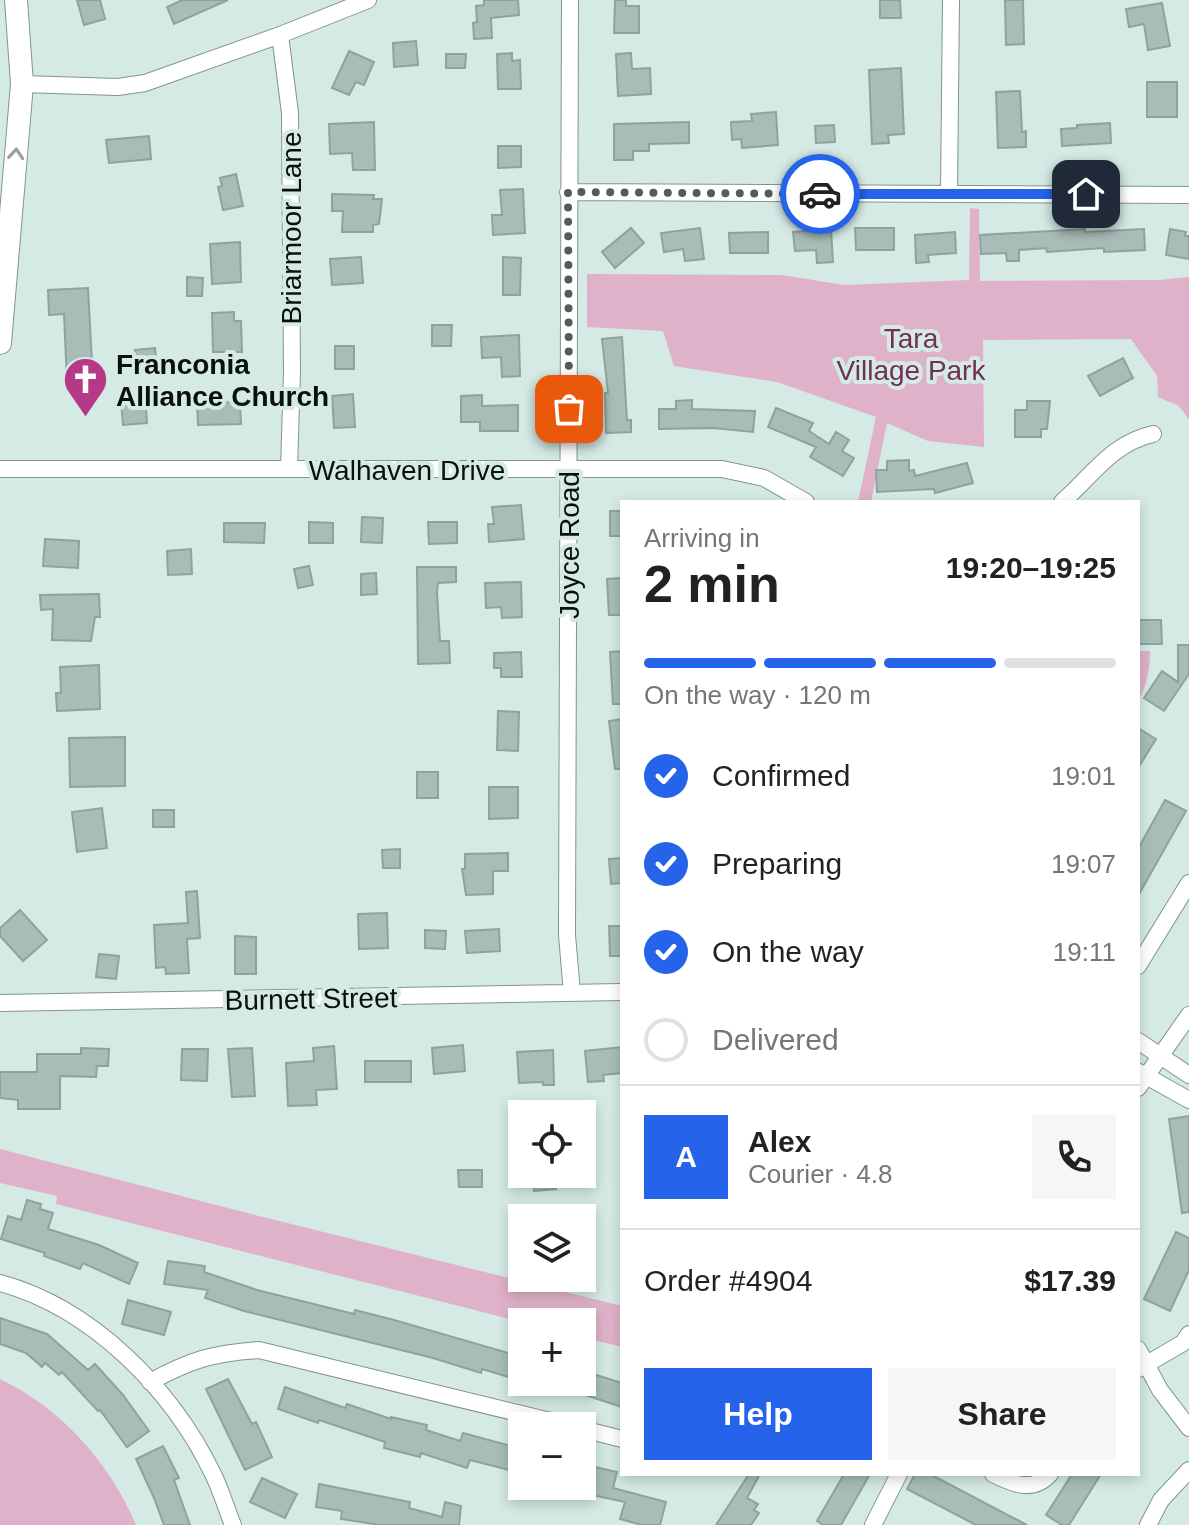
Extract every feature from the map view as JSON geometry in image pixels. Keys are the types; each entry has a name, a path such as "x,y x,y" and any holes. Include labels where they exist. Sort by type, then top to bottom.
{"main road":[{"path":"0,343 22,84 16,0"}],"street":[{"path":"22,84 118,87 145,83 368,0"},
{"name":"Joyce Road","path":"570,0 567,935 572,993"},
{"path":"949,194 951,0"},
{"name":"Briarmoor Lane","path":"280,35 290,113 292,382 289,469"},
{"path":"568,192 1189,195"},
{"path":"1064,500 1119,448 1136,438 1153,434"},
{"name":"Walhaven Drive","path":"0,469 733,470 764,478 802,500"},
{"path":"1140,963 1189,883"},
{"name":"Burnett Street","path":"0,1003 620,992"},
{"path":"1189,1015 1141,1079 1189,1100"},
{"path":"1140,1042 1189,1075"},
{"path":"0,1283 60,1306 116,1349 150,1382 189,1433 213,1474 233,1525"},
{"path":"1189,1334 1183,1343 1141,1361 1189,1428"},
{"path":"150,1382 186,1362 225,1352 259,1350 514,1412"},
{"path":"596,1432 620,1438"},
{"path":"1148,1525 1161,1500 1189,1470"},
{"path":"873,1525 898,1476"},
{"path":"998,1476 1026,1487 1043,1482 1048,1476"}],"green space":[{"name":"Tara Village Park","path":"970,208 979,209 980,281 1159,280 1189,277 1189,420 1179,406 1158,397 1157,376 1131,339 983,340 984,447 928,441 887,423 871,500 858,500 876,417 777,382 674,366 663,331 587,327 587,274 782,275 844,285 969,280"},
{"path":"1140,651 1150,651 1147,677 1140,697"},
{"path":"0,1149 508,1278 508,1292 566,1292 620,1306 620,1346 596,1340 596,1308 508,1308 508,1318 56,1204 57,1196 0,1183"},
{"path":"0,1379 43,1405 81,1440 112,1480 136,1525 0,1525"}],"building":[{"path":"77,0 100,0 105,19 84,25"},
{"path":"182,0 228,0 174,24 167,7"},
{"path":"484,0 518,0 519,15 491,18 492,38 474,39 476,6 484,5"},
{"path":"615,0 626,0 626,6 639,6 639,33 614,33"},
{"path":"880,0 900,0 901,18 880,18"},
{"path":"1005,0 1023,0 1024,44 1006,45"},
{"path":"1162,3 1170,46 1148,50 1144,24 1129,27 1126,9"},
{"path":"416,41 418,65 394,67 393,43"},
{"path":"349,51 374,62 364,85 356,82 349,95 332,88"},
{"path":"512,53 512,61 520,60 521,89 498,89 497,54"},
{"path":"631,53 632,69 650,68 651,94 618,96 616,54"},
{"path":"446,54 466,54 465,68 446,68"},
{"path":"901,68 904,134 888,135 889,143 872,144 869,70"},
{"path":"1147,82 1177,82 1177,117 1147,117"},
{"path":"1020,91 1026,147 998,148 996,92"},
{"path":"776,112 778,145 742,148 741,139 732,140 731,122 752,121 751,114"},
{"path":"374,122 375,170 353,170 352,153 330,154 329,124"},
{"path":"689,122 689,143 649,144 649,151 633,151 633,160 614,160 614,124"},
{"path":"1110,123 1111,143 1062,146 1061,129"},
{"path":"834,125 835,142 816,143 815,126"},
{"path":"149,136 151,159 109,163 106,140"},
{"path":"498,146 521,146 521,167 498,168"},
{"path":"236,174 243,206 223,210 218,187 222,186 220,178"},
{"path":"523,189 525,233 493,235 492,215 502,215 500,190"},
{"path":"332,194 374,195 373,199 382,199 379,224 373,225 373,232 342,232 343,211 332,211"},
{"path":"631,228 644,243 615,268 602,252"},
{"path":"700,228 704,259 685,261 683,249 664,252 661,233"},
{"path":"855,228 894,228 894,250 856,250"},
{"path":"831,229 833,262 817,263 816,250 795,251 793,232"},
{"path":"1085,229 1085,232 1144,229 1145,250 1019,250 1019,261 1007,261 1006,253 981,254 980,235"},
{"path":"1170,229 1186,232 1185,236 1189,236 1189,259 1166,255"},
{"path":"768,232 768,253 730,253 729,233"},
{"path":"955,232 956,253 928,255 929,262 916,263 915,235"},
{"path":"240,242 241,282 212,284 210,244"},
{"path":"361,257 363,283 332,285 330,259"},
{"path":"503,257 521,258 520,295 503,295"},
{"path":"187,277 203,278 202,296 187,296"},
{"path":"88,288 93,381 67,382 64,314 49,315 48,290"},
{"path":"234,312 234,321 241,321 242,352 213,352 212,313"},
{"path":"432,325 452,325 451,346 432,346"},
{"path":"519,335 520,376 502,377 501,357 482,358 481,337"},
{"path":"622,337 627,420 631,420 631,432 606,433 605,393 608,393 602,339"},
{"path":"335,346 354,346 354,369 335,369"},
{"path":"155,348 157,368 136,370 135,350"},
{"path":"1123,358 1133,378 1100,396 1088,376"},
{"path":"353,394 355,427 334,428 332,396"},
{"path":"482,395 482,406 518,405 518,431 480,431 480,422 461,422 461,396"},
{"path":"133,400 133,408 146,407 147,423 123,425 121,401"},
{"path":"692,400 692,409 755,411 753,432 713,428 659,429 659,409 676,409 676,401"},
{"path":"1027,401 1050,401 1047,429 1041,429 1041,437 1015,437 1015,410 1027,410"},
{"path":"240,402 241,424 198,425 197,403"},
{"path":"776,408 813,423 809,431 829,444 836,432 849,440 842,451 854,458 843,476 810,457 816,447 768,427"},
{"path":"909,460 909,471 914,470 915,476 967,463 973,483 935,493 934,489 877,492 876,470 887,470 887,461"},
{"path":"521,505 524,539 489,542 488,524 494,524 492,507"},
{"path":"610,511 620,511 620,536 610,536"},
{"path":"362,517 383,518 382,543 361,542"},
{"path":"309,522 333,523 333,543 309,543"},
{"path":"428,522 457,522 457,543 429,544"},
{"path":"224,523 265,523 264,543 224,542"},
{"path":"45,539 79,541 78,568 43,566"},
{"path":"191,549 192,574 168,575 167,551"},
{"path":"309,566 313,585 298,588 294,569"},
{"path":"417,567 456,567 456,582 438,583 437,592 440,641 449,641 450,663 418,664"},
{"path":"376,573 377,594 361,595 361,574"},
{"path":"620,578 620,615 609,615 607,579"},
{"path":"521,582 522,617 502,618 501,607 486,608 485,583"},
{"path":"99,594 100,617 95,617 91,641 52,640 53,609 41,610 40,595"},
{"path":"1140,620 1161,620 1162,644 1140,644"},
{"path":"1178,645 1189,645 1189,674 1164,711 1144,698 1162,671 1178,682"},
{"path":"620,651 620,704 613,704 610,652"},
{"path":"521,652 522,677 501,677 501,668 494,668 494,653"},
{"path":"99,665 100,709 57,711 56,693 61,693 60,667"},
{"path":"498,711 519,712 518,751 497,750"},
{"path":"620,719 620,769 615,769 609,721"},
{"path":"1140,729 1156,739 1140,765"},
{"path":"125,737 125,786 70,787 69,738"},
{"path":"417,772 438,772 438,798 417,798"},
{"path":"489,787 518,787 518,818 489,819"},
{"path":"1165,800 1186,811 1140,892 1140,845"},
{"path":"102,808 107,848 77,852 72,812"},
{"path":"153,810 174,810 174,827 153,827"},
{"path":"400,849 400,868 383,868 382,850"},
{"path":"508,853 508,871 493,871 493,894 466,895 462,869 465,869 465,854"},
{"path":"620,858 620,883 611,884 609,859"},
{"path":"197,891 200,938 187,939 189,973 166,974 165,967 156,968 154,925 188,923 186,892"},
{"path":"20,910 47,940 23,961 0,936 0,928"},
{"path":"387,913 388,948 359,949 358,914"},
{"path":"609,926 620,926 620,956 610,956"},
{"path":"499,929 500,951 467,953 465,931"},
{"path":"425,930 446,931 445,949 425,948"},
{"path":"235,936 256,937 256,974 235,974"},
{"path":"99,954 119,956 116,979 96,977"},
{"path":"463,1045 465,1071 434,1074 432,1048"},
{"path":"334,1046 337,1089 316,1090 317,1105 288,1106 286,1063 314,1061 313,1048"},
{"path":"620,1047 620,1073 603,1075 604,1081 588,1082 585,1051"},
{"path":"81,1048 109,1049 108,1066 97,1066 96,1077 60,1076 60,1109 18,1109 18,1100 0,1098 0,1072 37,1072 37,1054 81,1054"},
{"path":"252,1048 255,1096 232,1097 228,1049"},
{"path":"182,1049 208,1049 207,1081 181,1080"},
{"path":"553,1050 554,1085 519,1083 517,1052"},
{"path":"365,1061 411,1061 411,1082 365,1082"},
{"path":"1189,1116 1189,1212 1182,1213 1169,1119"},
{"path":"458,1170 482,1170 482,1187 459,1187"},
{"path":"534,1188 556,1188 556,1189 534,1191"},
{"path":"27,1200 41,1204 40,1209 53,1213 48,1229 99,1245 138,1263 129,1284 83,1263 80,1269 44,1256 45,1253 1,1239 8,1216 21,1220"},
{"path":"1176,1232 1189,1238 1189,1270 1170,1311 1144,1299"},
{"path":"168,1261 205,1266 204,1272 257,1290 354,1314 355,1310 508,1353 508,1377 482,1369 481,1373 244,1311 205,1298 208,1290 164,1284"},
{"path":"128,1300 171,1312 164,1335 122,1324"},
{"path":"0,1318 47,1334 88,1370 95,1364 149,1431 127,1447 100,1410 62,1372 59,1375 45,1363 42,1367 26,1353 0,1344"},
{"path":"596,1375 620,1382 620,1406 588,1396 596,1396"},
{"path":"228,1379 252,1424 256,1422 272,1457 245,1470 206,1389"},
{"path":"285,1387 345,1408 347,1404 391,1419 427,1425 426,1430 460,1441 463,1433 508,1445 508,1470 470,1460 467,1468 421,1453 420,1457 384,1448 385,1442 278,1409"},
{"path":"163,1446 179,1478 174,1480 190,1525 164,1525 136,1459"},
{"path":"596,1467 617,1472 613,1488 666,1502 660,1525 642,1525 620,1519 625,1502 596,1496"},
{"path":"748,1476 759,1476 747,1498 758,1504 754,1510 759,1513 751,1525 716,1525"},
{"path":"843,1476 869,1476 841,1525 823,1525 817,1521"},
{"path":"914,1476 934,1476 1027,1525 976,1525 907,1489"},
{"path":"1071,1476 1100,1476 1069,1525 1062,1525 1046,1515"},
{"path":"262,1478 297,1494 285,1518 250,1502"},
{"path":"319,1484 410,1502 409,1508 442,1517 445,1502 461,1506 459,1525 380,1525 341,1519 342,1511 316,1507"}],"way so far":[{"path":"569,409 568,192 820,194"}],"place":[{"name":"Franconia Alliance Church","path":"85,419"}],"route":[{"path":"820,194 1086,194"}]}
